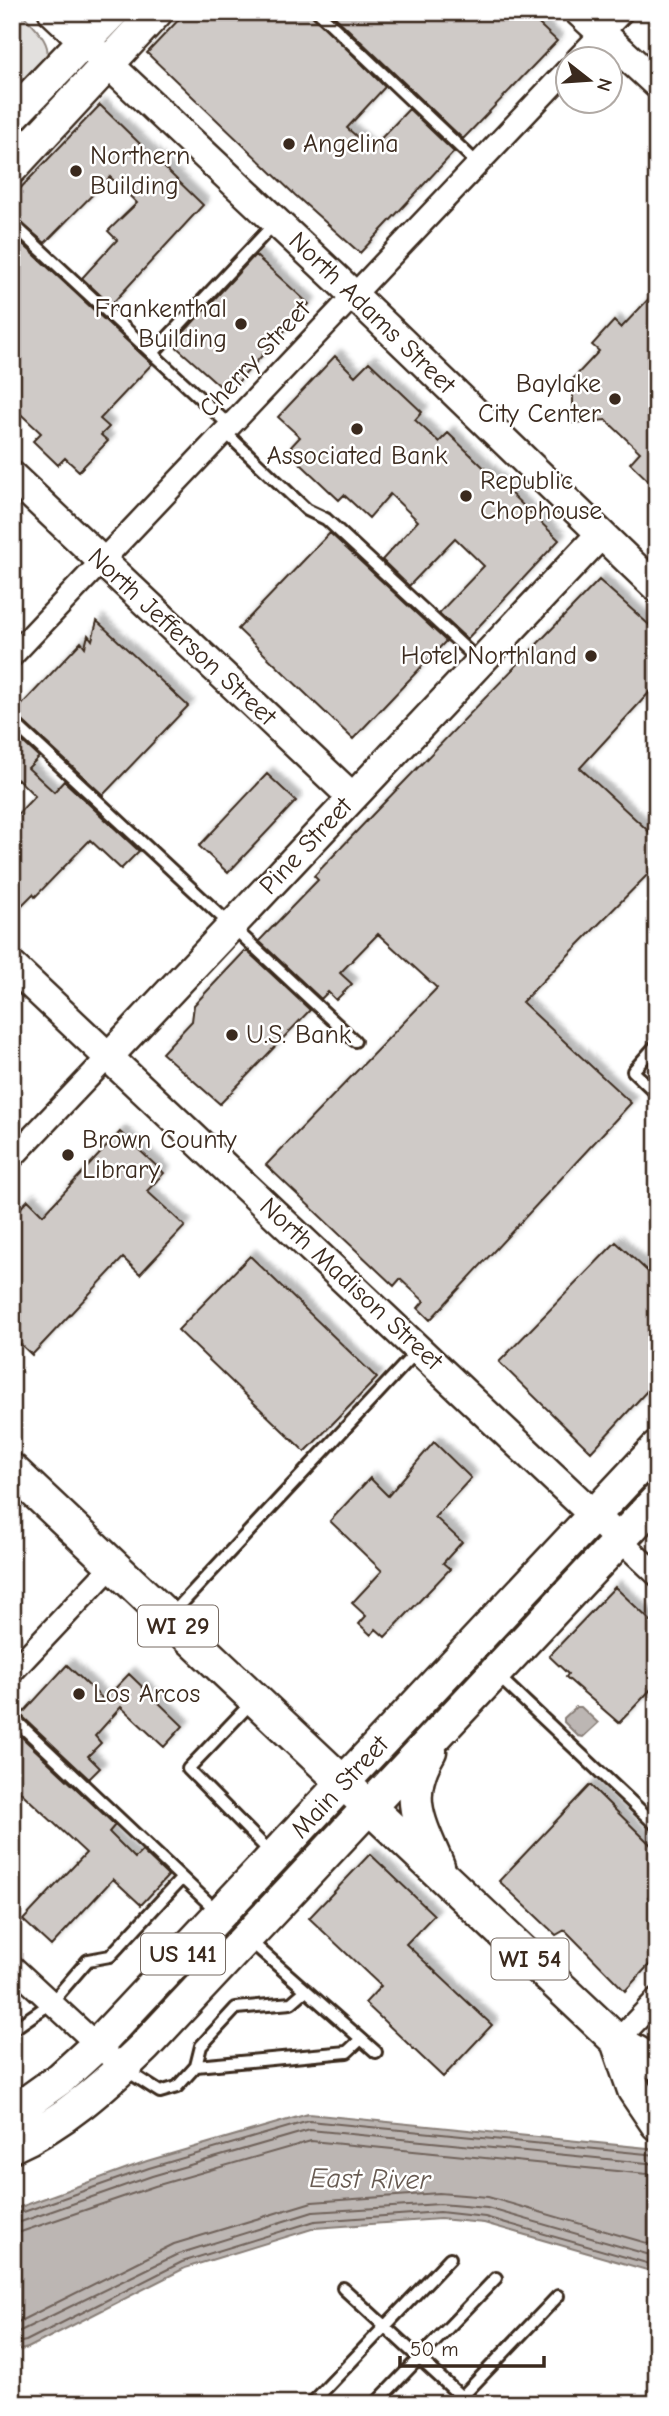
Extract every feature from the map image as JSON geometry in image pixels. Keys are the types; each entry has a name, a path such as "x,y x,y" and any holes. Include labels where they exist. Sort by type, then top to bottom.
{"main road":[{"name":"North Adams Street","path":"53,12 354,295 657,588"},
{"path":"12,116 112,12"},
{"path":"12,167 156,12"},
{"path":"579,12 657,84"},
{"name":"North Jefferson Street","path":"12,476 352,797"},
{"name":"Pine Street","path":"109,1056 600,535"},
{"name":"North Madison Street","path":"12,966 420,1348 620,1540"},
{"name":"Main Street","path":"12,2113 61,2078 96,2046 657,1448"},
{"name":"WI 29","path":"12,1470 369,1807"},
{"name":"Main Street","path":"12,2146 63,2117 122,2068 496,1674 657,1500"},
{"path":"443,1877 418,1816 414,1790 418,1774 444,1728"},
{"name":"WI 54","path":"369,1807 617,2041 657,2064"},
{"name":"WI 54","path":"617,2041 634,2090 657,2124"}],"street":[{"path":"589,46 622,12"},
{"name":"Cherry Street","path":"12,656 554,84"},
{"name":"Pine Street","path":"12,1158 109,1056"},
{"name":"North Madison Street","path":"620,1540 657,1575"},
{"path":"12,1672 113,1565"},
{"path":"12,1966 122,2068"},
{"path":"617,2041 657,1999"}],"lane":[{"path":"318,12 478,164"},
{"path":"152,355 276,222"},
{"path":"12,223 152,355 307,510 326,519 481,663"},
{"path":"12,720 355,1041"},
{"path":"657,1044 633,1071 657,1094"},
{"path":"169,1618 420,1348"},
{"path":"496,1674 657,1826"},
{"path":"255,1699 188,1769 275,1857"},
{"path":"12,1717 221,1914"},
{"path":"13,2027 51,2003 88,1960 110,1956 182,1878"},
{"path":"245,1937 376,2052"},
{"path":"122,2068 160,2092 177,2087 196,2066 201,2046 236,2008 291,2003 306,1990"},
{"path":"196,2066 347,2052 361,2039"},
{"path":"311,2404 450,2258"},
{"path":"375,2404 496,2278"},
{"path":"343,2288 462,2401 558,2296"}],"shaded area":[{"path":"12,12 20,12 34,27 47,48 47,57 12,100"}],"water":[{"path":"576,1707 581,1707 598,1723 583,1737 578,1736 564,1722 564,1718"},
{"name":"East River","path":"308,2114 657,2149 657,2273 484,2223 440,2219 315,2228 185,2268 28,2348 12,2352 12,2210 147,2161"}],"building":[{"path":"186,12 310,12 385,87 347,128 371,149 409,109 454,152 360,253 295,195 147,53"},
{"path":"330,12 526,12 557,41 463,139"},
{"path":"100,105 203,205 111,305 82,278 117,240 108,231 137,203 110,177 45,243 12,215 12,197"},
{"path":"12,234 152,364 100,419 109,427 101,435 108,441 79,471 65,458 58,465 33,441 41,433 12,406"},
{"name":"Frankenthal Building","path":"255,255 309,304 228,393 173,344"},
{"name":"Baylake City Center","path":"657,290 657,489 630,463 640,452 606,420 573,423 573,379 599,351 592,345 614,321 621,328"},
{"path":"335,356 355,376 369,362 422,412 415,420 439,442 448,433 559,540 467,639 439,613 484,566 455,538 409,586 382,560 418,521 390,494 369,518 344,495 339,500 287,451 300,437 278,417"},
{"path":"330,533 446,641 353,739 238,629"},
{"path":"599,580 657,632 657,684 580,768 657,839 657,865 522,1002 631,1103 430,1320 418,1308 424,1301 400,1279 394,1286 266,1165 437,988 378,934 340,973 352,984 336,1000 328,992 321,999 259,941 318,880 314,876"},
{"path":"97,621 188,706 103,795 14,713 81,642 85,647 88,635 92,640"},
{"path":"12,732 39,757 28,768 54,792 64,781 139,851 121,869 90,840 35,897 33,894 12,915 12,820 35,796 18,779 12,784"},
{"path":"267,774 296,801 228,873 199,846"},
{"name":"U.S. Bank","path":"244,952 248,952 310,1010 220,1104 162,1053 192,1021 194,1005"},
{"path":"120,1132 164,1173 147,1191 185,1226 140,1274 123,1258 32,1355 12,1336 12,1217 28,1200 43,1215"},
{"path":"616,1242 657,1280 657,1380 591,1452 499,1362"},
{"path":"250,1256 377,1378 305,1452 178,1330"},
{"path":"434,1442 471,1478 435,1517 462,1542 443,1563 450,1569 385,1637 376,1629 371,1635 359,1624 366,1616 352,1603 382,1571 330,1521 370,1478 388,1496"},
{"path":"615,1587 657,1627 657,1683 619,1723 566,1677 568,1674 549,1656"},
{"path":"67,1665 104,1700 129,1674 183,1726 164,1747 121,1707 95,1736 101,1743 88,1756 100,1768 89,1779 21,1715"},
{"path":"12,1728 115,1825 109,1832 135,1858 142,1851 168,1876 141,1905 113,1879 51,1946 23,1920 86,1853 12,1784"},
{"path":"590,1785 657,1851 657,1888 648,1897 657,1905 657,1956 625,1991 565,1930 556,1935 499,1881"},
{"path":"370,1854 434,1915 406,1944 492,2025 443,2077 365,2003 381,1986 309,1918"}],"place":[{"name":"Angelina","path":"289,144"},
{"name":"Northern Building","path":"76,171"},
{"name":"Frankenthal Building","path":"241,324"},
{"name":"Baylake City Center","path":"615,399"},
{"name":"Associated Bank","path":"357,429"},
{"name":"Republic Chophouse","path":"466,496"},
{"name":"Hotel Northland","path":"591,656"},
{"name":"U.S. Bank","path":"232,1035"},
{"name":"Brown County Library","path":"68,1155"},
{"name":"Los Arcos","path":"79,1694"}]}
